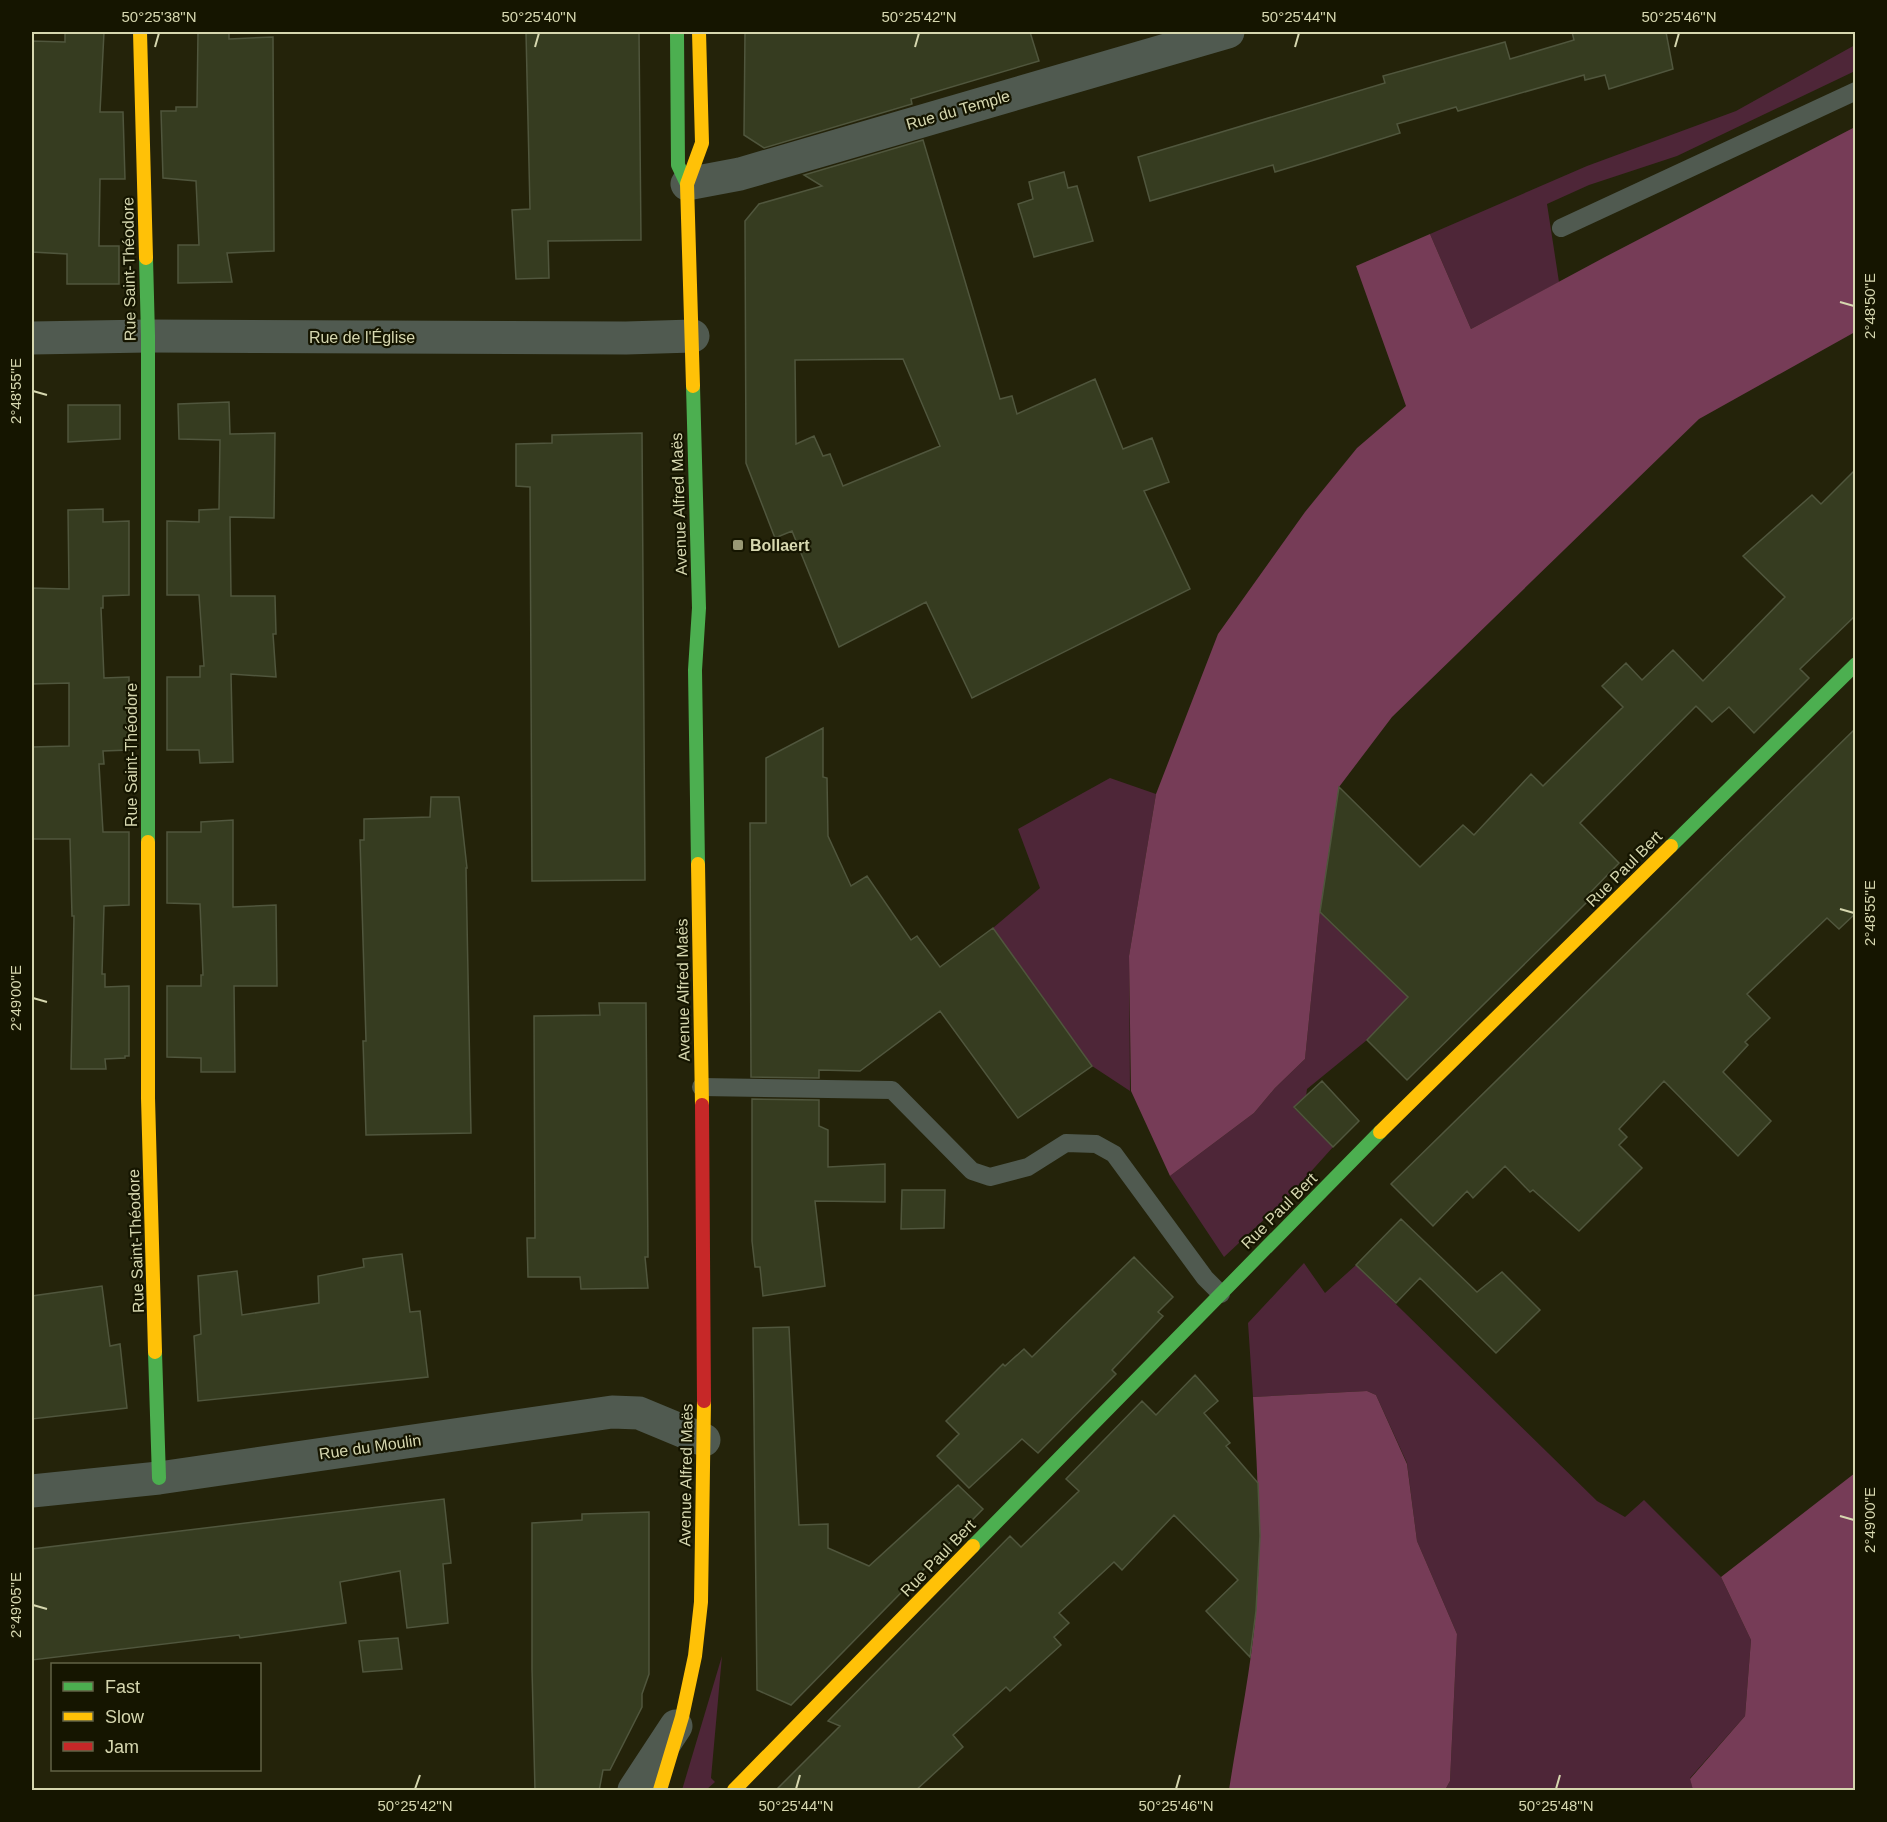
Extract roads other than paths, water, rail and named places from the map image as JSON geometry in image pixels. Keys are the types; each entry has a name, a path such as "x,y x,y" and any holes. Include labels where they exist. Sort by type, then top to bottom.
{"street":[{"name":"Rue Saint-Théodore","path":"140,32 148,336 148,1098 159,1478"},
{"name":"Avenue Alfred Maës","path":"677,32 678,165 687,184"},
{"name":"Avenue Alfred Maës","path":"660,1791 682,1717 695,1656 701,1602 704,1237 695,669 699,608 687,184 702,143 699,32"},
{"name":"Rue du Temple","path":"687,184 740,174 1228,32"},
{"name":"Rue de l'Église","path":"32,338 693,336"},
{"name":"Rue Paul Bert","path":"734,1791 1358,1155 1856,664"},
{"name":"Rue du Moulin","path":"32,1491 159,1478 612,1412 639,1413 704,1440"},
{"path":"634,1791 642,1775 682,1717"}],"lane":[{"path":"1561,228 1856,91"},
{"path":"701,1087 892,1090 972,1172 990,1177 1028,1167 1066,1143 1096,1144 1114,1154 1205,1278 1221,1294"}],"place":[{"name":"Bollaert","path":"738,545"}]}
